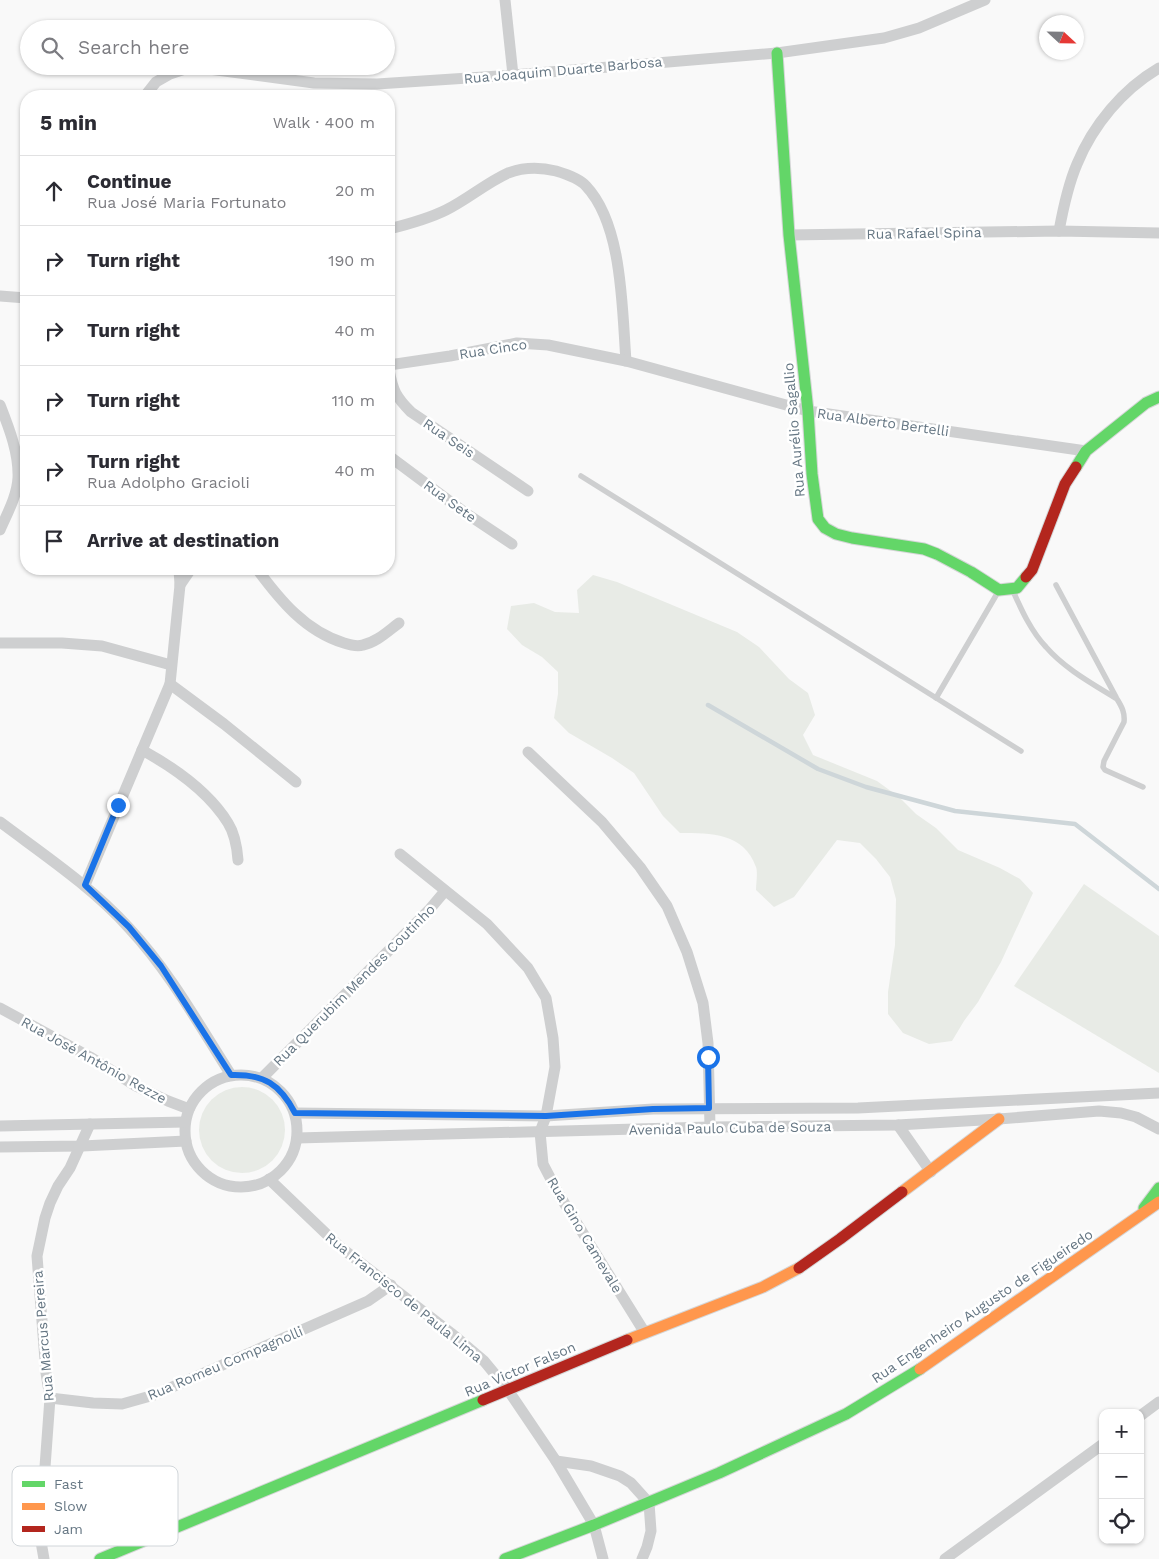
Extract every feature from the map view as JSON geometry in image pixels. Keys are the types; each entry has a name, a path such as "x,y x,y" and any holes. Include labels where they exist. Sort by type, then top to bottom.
{"street":[{"path":"505,0 513,75"},
{"name":"Rua Joaquim Duarte Barbosa","path":"254,75 314,83 377,84 513,75 777,52 884,38 919,28 985,0"},
{"name":"Rua Aurélio Sagallio","path":"777,52 789,235 818,519 825,528 836,534 924,549 937,554 971,572 999,590"},
{"path":"1058,231 1077,164 1096,129 1116,104 1138,83 1159,68"},
{"name":"Rua Joaquim Duarte Barbosa","path":"150,90 156,82 168,75"},
{"path":"395,228 419,222 448,209 480,188 509,173 528,168 544,168 564,174 585,185 599,202 612,235 620,280 626,361"},
{"name":"Rua Rafael Spina","path":"789,235 1058,231 1159,233"},
{"path":"0,296 20,298"},
{"name":"Rua Cinco","path":"395,364 517,343 548,344 626,361"},
{"name":"Rua Alberto Bertelli","path":"626,361 808,411 1086,451"},
{"name":"Rua Seis","path":"395,393 398,400 411,412 528,491"},
{"path":"999,590 1017,588 1032,570 1065,484 1086,451 1146,403 1159,396"},
{"path":"0,405 16,454 18,478 12,503 0,530"},
{"name":"Rua Sete","path":"395,460 464,512 512,544"},
{"path":"85,885 170,684 179,575"},
{"path":"180,585 187,575"},
{"path":"262,575 278,596 310,627 338,641 362,646 379,638 399,622"},
{"path":"0,644 62,643 102,646 172,665"},
{"path":"170,684 224,724 296,782"},
{"path":"142,750 182,774 210,800 228,823 236,843 238,860"},
{"path":"528,752 602,822 640,867 667,906 687,952 703,1003 708,1043 710,1126"},
{"path":"0,822 85,885 129,927 161,966 231,1075"},
{"path":"400,854 487,924 528,968 546,998 553,1038 555,1067 546,1116 540,1132"},
{"name":"Rua Querubim Mendes Coutinho","path":"262,1078 429,910 445,890"},
{"name":"Rua José Antônio Rezze","path":"0,1008 90,1057 136,1086 168,1101 190,1108"},
{"path":"247,1074 262,1078 276,1086 287,1098 295,1113 297,1138 290,1158 281,1170 270,1179 253,1186 235,1187 218,1182 203,1172 192,1158 186,1141 185,1122 190,1108 199,1093 214,1082 231,1075 247,1074"},
{"name":"Avenida Paulo Cuba de Souza","path":"295,1113 546,1116 653,1109 858,1108 1159,1093"},
{"name":"Avenida Paulo Cuba de Souza","path":"297,1138 710,1126 898,1125 1106,1112 1136,1117 1159,1129"},
{"name":"Rua Victor Falson","path":"178,1527 645,1333 763,1287 840,1240 999,1120"},
{"path":"0,1126 185,1122"},
{"name":"Rua Marcus Pereira","path":"45,1466 50,1398 46,1373 37,1256 44,1218 50,1203 82,1146 90,1124"},
{"path":"898,1125 931,1172"},
{"name":"Rua Gino Camevale","path":"540,1132 543,1164 558,1193 645,1333"},
{"path":"0,1147 82,1146 186,1141"},
{"name":"Rua Francisco de Paula Lima","path":"270,1179 339,1246 391,1285 484,1361 508,1390 556,1461 594,1525 603,1559"},
{"name":"Rua Engenheiro Augusto de Figueiredo","path":"1138,1216 1159,1188"},
{"name":"Rua Engenheiro Augusto de Figueiredo","path":"505,1559 719,1474 846,1414 934,1360 1159,1202"},
{"name":"Rua Romeu Compagnolli","path":"50,1398 122,1404 154,1394 368,1301 391,1285"},
{"path":"1144,1413 1159,1402"},
{"path":"945,1559 1099,1447"},
{"path":"556,1461 591,1466 614,1474 631,1483 649,1503 651,1531 648,1547 642,1559"},
{"name":"Rua Marcus Pereira","path":"42,1546 44,1559"},
{"name":"Rua Victor Falson","path":"100,1559 131,1546"}],"lane":[{"path":"581,476 1022,750"},
{"path":"1056,585 1118,699 1125,716 1124,722 1102,767 1143,787"},
{"path":"1012,589 1026,620 1046,648 1060,661 1118,699"},
{"path":"936,698 999,590"}],"shaded area":[{"path":"593,575 617,582 737,632 759,647 789,679 808,693 815,715 803,735 813,755 877,781 899,797 916,814 936,828 958,850 1020,879 1033,893 1001,962 978,1002 952,1041 929,1044 903,1033 888,1014 888,992 895,945 896,899 890,877 860,843 837,840 794,897 774,907 756,890 756,867 751,856 743,847 725,837 680,833 663,816 634,773 569,733 554,718 558,694 558,672 542,657 522,645 507,629 511,606 534,603 555,612 579,613 577,590"},
{"path":"1084,884 1159,936 1159,1073 1014,986"},
{"path":"242,1087 258,1090 266,1094 278,1106 282,1114 285,1130 282,1146 278,1154 266,1166 258,1170 242,1173 226,1170 218,1166 206,1154 202,1146 199,1130 202,1114 206,1106 218,1094 226,1090"}],"waterway":[{"path":"708,705 818,769 866,787 955,811 1075,824 1159,889"}],"traffic: fast":[{"path":"777,53 789,235 818,519 825,528 836,534 924,549 937,554 971,572 999,590 1017,588 1026,577"},
{"path":"1076,467 1086,451 1146,403 1159,397"},
{"path":"1144,1208 1159,1188"},
{"path":"505,1559 594,1525 719,1473 846,1414 920,1369"},
{"path":"178,1527 483,1400"},
{"path":"100,1559 131,1546"}],"traffic: slow":[{"path":"902,1192 999,1119"},
{"path":"920,1369 1159,1202"},
{"path":"627,1340 763,1287 799,1268"}],"traffic: jam":[{"path":"1026,577 1032,570 1065,484 1076,467"},
{"path":"799,1268 902,1192"},
{"path":"483,1400 627,1340"}],"route":[{"path":"118,805 85,885 129,927 161,966 231,1075 247,1074 262,1078 276,1086 287,1098 295,1113 546,1116 653,1109 709,1108 708,1057"}]}
